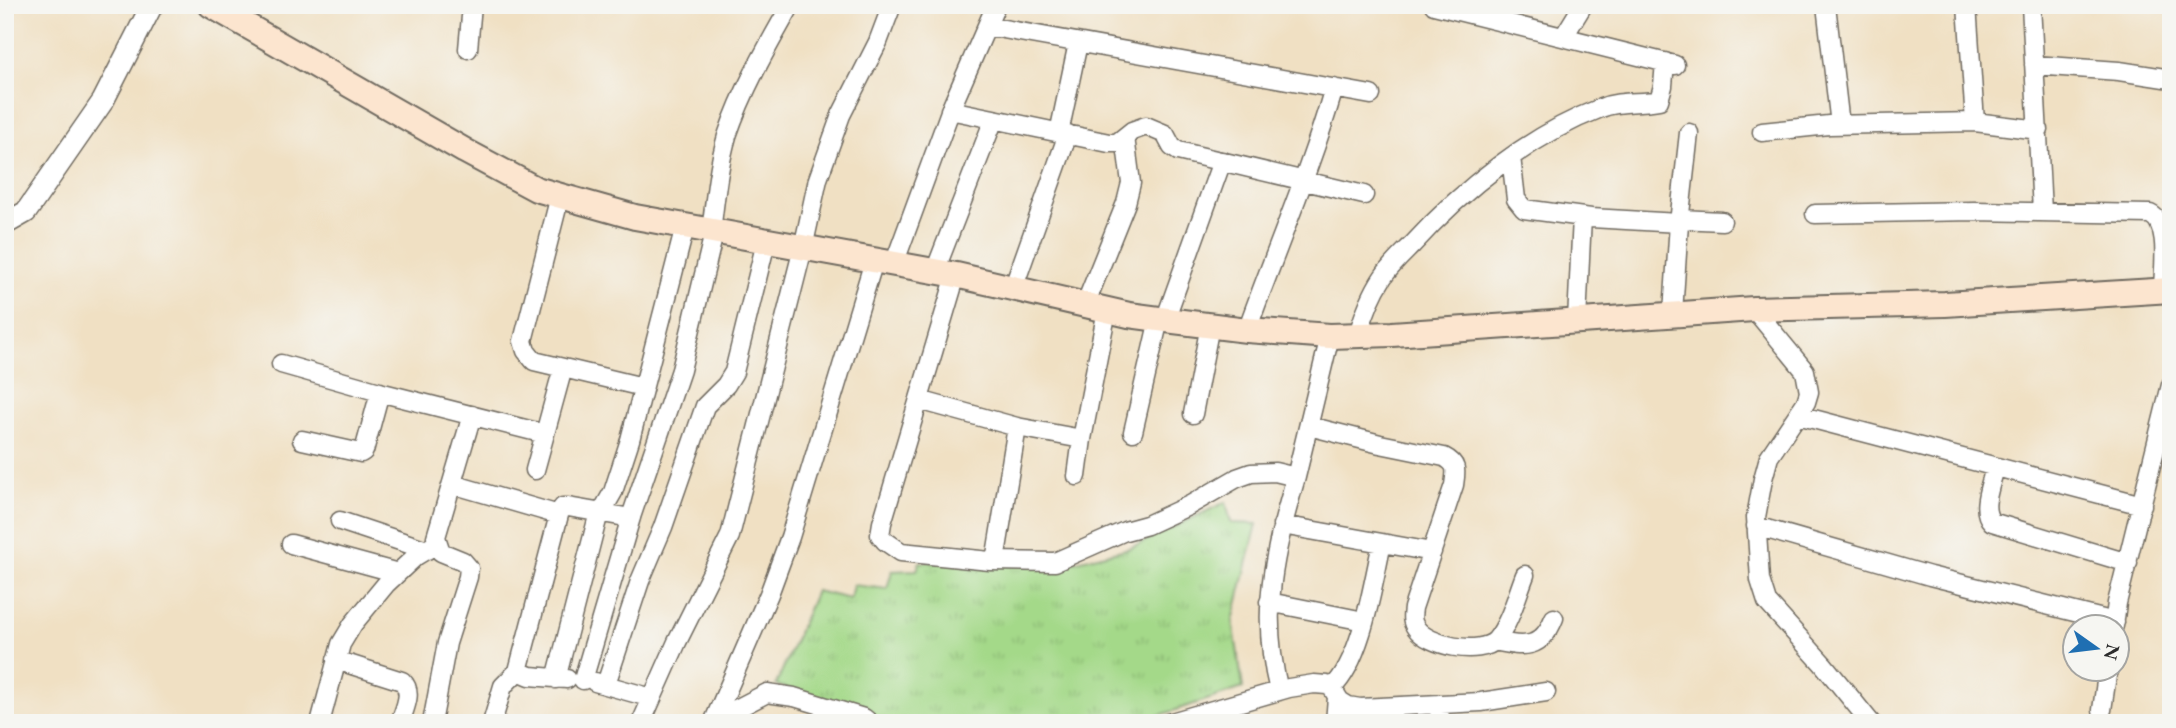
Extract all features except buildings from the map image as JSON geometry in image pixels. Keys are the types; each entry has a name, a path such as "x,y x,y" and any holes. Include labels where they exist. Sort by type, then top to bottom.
{"main road":[{"path":"211,5 536,189 604,210 685,227 945,273 1096,308 1162,319 1247,330 1330,336 1674,313 1945,304 2167,290"}],"street":[{"path":"5,224 26,212 103,101 152,5"},
{"path":"468,49 472,5"},
{"path":"583,680 631,518 681,370 713,232 717,181 727,136 754,75 791,5"},
{"path":"641,723 730,536 818,180 841,115 878,41 892,5"},
{"path":"714,721 769,594 884,262 996,5"},
{"path":"1358,335 1366,306 1384,275 1435,219 1511,157 1561,125 1604,106 1659,100 1671,64 1564,37 1495,12 1434,5"},
{"path":"1564,37 1583,5"},
{"path":"1826,5 1840,125"},
{"path":"1967,5 1975,122"},
{"path":"2031,5 2042,211"},
{"path":"987,26 1371,95"},
{"path":"1013,289 1064,134 1078,43"},
{"path":"2034,65 2119,71 2171,79"},
{"path":"1247,330 1304,180 1334,88"},
{"path":"950,110 1117,143 1139,127 1146,126 1165,134 1172,147 1178,151 1364,195"},
{"path":"994,119 945,273 919,400 882,523 880,535 885,541 901,552 995,561 1055,562 1125,531 1147,525 1251,473 1275,472 1296,477"},
{"path":"1762,132 1840,125 1975,122 2039,130"},
{"path":"1674,313 1679,221 1689,133"},
{"path":"1077,476 1096,308 1131,183 1125,137"},
{"path":"1511,157 1516,199 1524,209 1582,217 1722,221"},
{"path":"1133,432 1162,319 1222,160"},
{"path":"560,196 523,341 526,351 534,361 643,387"},
{"path":"1815,214 1883,211 2150,214 2158,218 2163,228 2167,290"},
{"path":"1577,321 1582,217"},
{"path":"556,678 601,513 613,492 685,227"},
{"path":"607,684 640,581 663,527 705,407 726,385 734,372 766,242"},
{"path":"1754,309 1805,371 1809,392 1798,415 1769,457 1763,479 1756,526 1760,580 1767,602 1824,664 1871,723"},
{"path":"1193,414 1210,325"},
{"path":"1279,691 1273,669 1268,624 1276,547 1330,336"},
{"path":"281,364 545,434"},
{"path":"535,470 563,368"},
{"path":"2117,612 2171,385"},
{"path":"302,440 361,453 364,451 380,392"},
{"path":"919,400 1017,427 1082,439"},
{"path":"320,723 341,644 353,624 398,573 416,556 432,547 471,415"},
{"path":"1798,415 2142,505"},
{"path":"1309,426 1444,457 1453,462 1456,468 1454,485 1413,608 1412,619 1417,631 1437,642 1466,649 1481,648 1495,641 1525,575"},
{"path":"995,561 1017,427"},
{"path":"1996,467 1986,509 1992,522 2128,563"},
{"path":"452,484 559,515"},
{"path":"492,723 503,686 518,671 563,507 631,518"},
{"path":"340,521 432,547 463,561 469,568 447,643 432,723"},
{"path":"1282,525 1432,552"},
{"path":"1756,526 2068,612"},
{"path":"1335,723 1334,692 1344,674 1364,621 1382,543"},
{"path":"292,544 398,573"},
{"path":"1269,602 1364,621"},
{"path":"1495,641 1513,645 1537,643 1544,637 1554,618"},
{"path":"336,660 402,681 407,685 408,694 400,723"},
{"path":"518,671 530,677 607,684 652,698"},
{"path":"2102,710 2106,682"},
{"path":"1168,723 1279,691 1314,684 1327,684 1348,706 1360,708 1481,702 1546,692"},
{"path":"714,721 767,693 794,697 864,718 870,723"},
{"path":"1439,704 1440,723"}],"green space":[{"path":"1226,502 1231,523 1257,524 1233,621 1243,688 1136,723 896,723 776,685 816,591 850,599 853,585 887,589 892,571 917,570 920,562 1057,566 1130,548"}]}
